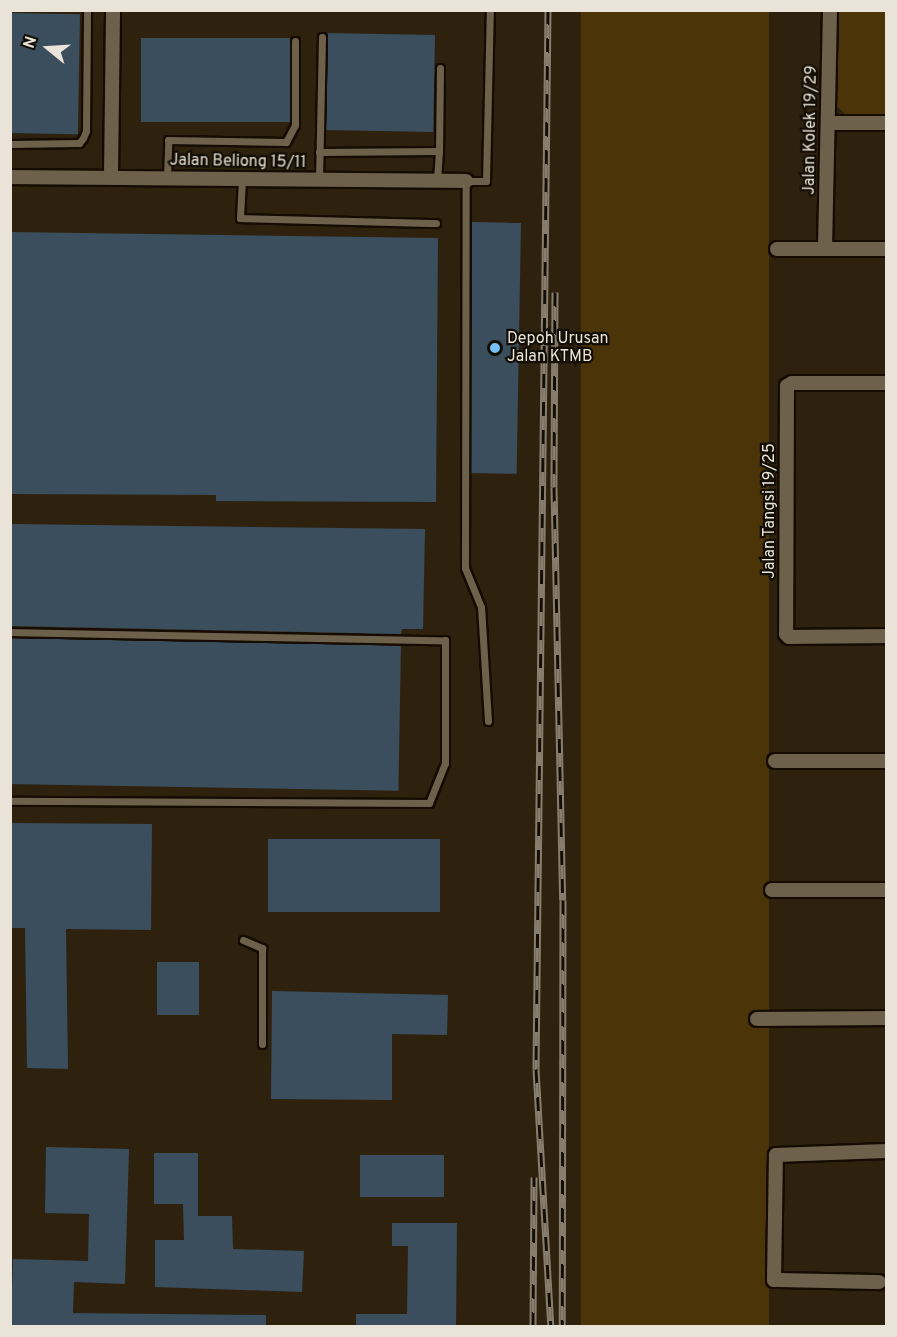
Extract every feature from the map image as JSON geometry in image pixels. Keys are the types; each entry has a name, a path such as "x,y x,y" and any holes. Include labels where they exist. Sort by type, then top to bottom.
{"street":[{"path":"111,176 112,10"},
{"name":"Jalan Kolek 19/29","path":"825,249 830,10"},
{"path":"828,123 886,123"},
{"name":"Jalan Beliong 15/11","path":"10,177 111,176 466,181"},
{"path":"777,249 886,249"},
{"name":"Jalan Tangsi 19/25","path":"886,383 792,382 787,386 786,634 789,637 886,636"},
{"path":"775,761 886,761"},
{"path":"772,890 886,890"},
{"path":"757,1019 886,1018"},
{"path":"879,1282 774,1280 777,1155 886,1151"}],"lane":[{"path":"10,144 79,143 83,138 86,131 87,10"},
{"path":"488,721 481,607 465,568 466,181 486,181 490,10"},
{"path":"319,180 322,37"},
{"path":"167,178 168,140 286,142 295,125 295,42"},
{"path":"437,181 440,68"},
{"path":"319,152 438,151"},
{"path":"242,179 240,218 436,223"},
{"path":"10,632 445,640 445,763 429,803 10,801"},
{"path":"243,940 262,948 262,1044"}],"shaded area":[{"path":"581,11 769,11 769,1326 581,1326"},
{"path":"839,11 886,11 886,116 847,116 836,105"}],"building":[{"path":"10,13 80,14 78,134 10,133"},
{"path":"326,33 435,35 433,132 324,130"},
{"path":"141,38 290,38 290,122 141,122"},
{"name":"Depoh Urusan Jalan KTMB","path":"472,222 521,223 517,474 468,473"},
{"path":"10,232 438,238 436,502 216,501 216,495 10,494"},
{"path":"10,524 425,529 423,629 402,629 401,634 10,626"},
{"path":"10,638 401,645 398,791 10,784"},
{"path":"10,823 152,824 151,930 66,929 68,1069 27,1068 25,928 10,928"},
{"path":"268,839 440,839 440,912 268,912"},
{"path":"157,962 199,962 199,1015 157,1015"},
{"path":"272,991 448,995 447,1035 392,1034 392,1100 271,1099"},
{"path":"46,1147 129,1149 125,1284 74,1282 73,1313 266,1315 266,1326 11,1326 13,1259 88,1261 89,1214 45,1213"},
{"path":"154,1153 198,1153 198,1216 232,1216 233,1249 304,1251 302,1292 155,1287 155,1240 184,1240 183,1204 154,1204"},
{"path":"360,1155 444,1155 444,1197 360,1197"},
{"path":"392,1223 457,1223 456,1326 356,1326 356,1314 407,1314 408,1246 392,1246"}],"railway":[{"path":"548,10 536,1069 551,1326"},
{"path":"555,292 554,487 563,900 562,1326"},
{"path":"533,1326 534,1177"}],"place":[{"name":"Depoh Urusan Jalan KTMB","path":"495,348"}]}
